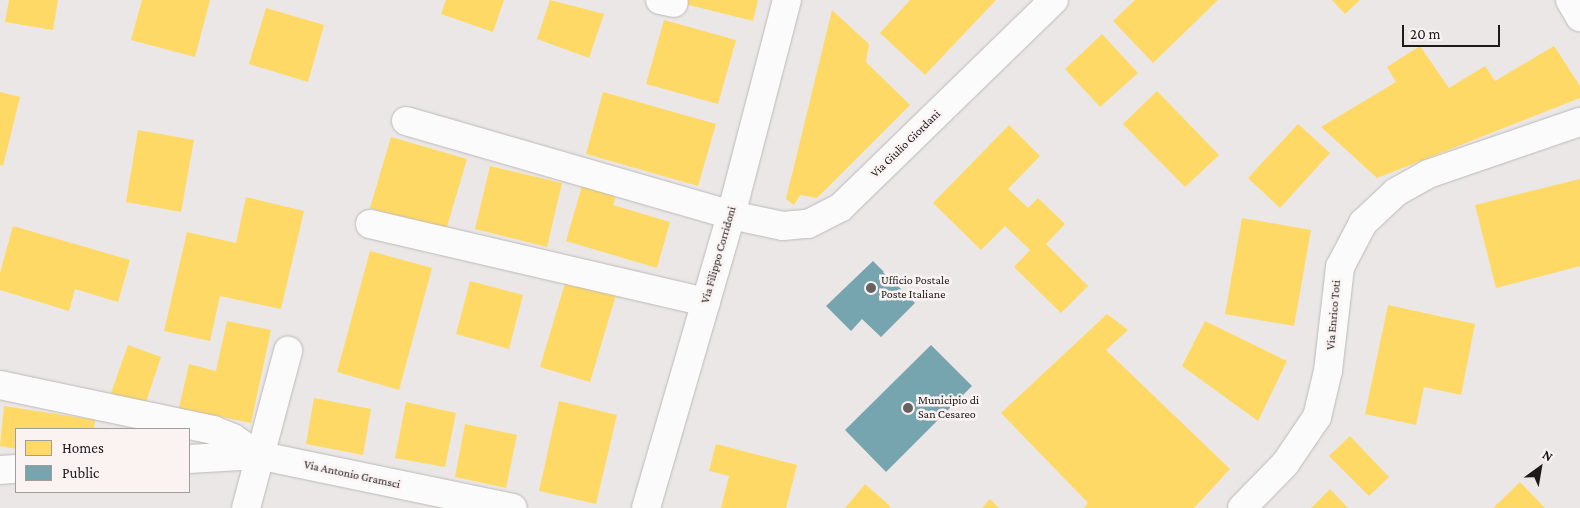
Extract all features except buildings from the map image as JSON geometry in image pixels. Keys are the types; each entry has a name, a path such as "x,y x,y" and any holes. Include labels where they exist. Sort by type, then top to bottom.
{"street":[{"name":"Via Filippo Corridoni","path":"646,508 731,215 786,0"},
{"name":"Via Giulio Giordani","path":"406,121 731,215 796,226 831,215 1054,0"},
{"path":"1570,0 1580,17"},
{"name":"Via Enrico Toti","path":"1242,508 1285,464 1317,417 1328,371 1340,266 1363,223 1396,192 1428,174 1580,122"},
{"path":"370,224 706,302"},
{"path":"246,508 257,455 288,351"},
{"path":"0,385 213,430 233,438 257,455"},
{"name":"Via Antonio Gramsci","path":"190,459 257,455 513,508"},
{"path":"0,470 15,469"}],"place":[{"name":"Ufficio Postale Poste Italiane","path":"871,288"},
{"name":"Municipio di San Cesareo","path":"908,408"}]}
